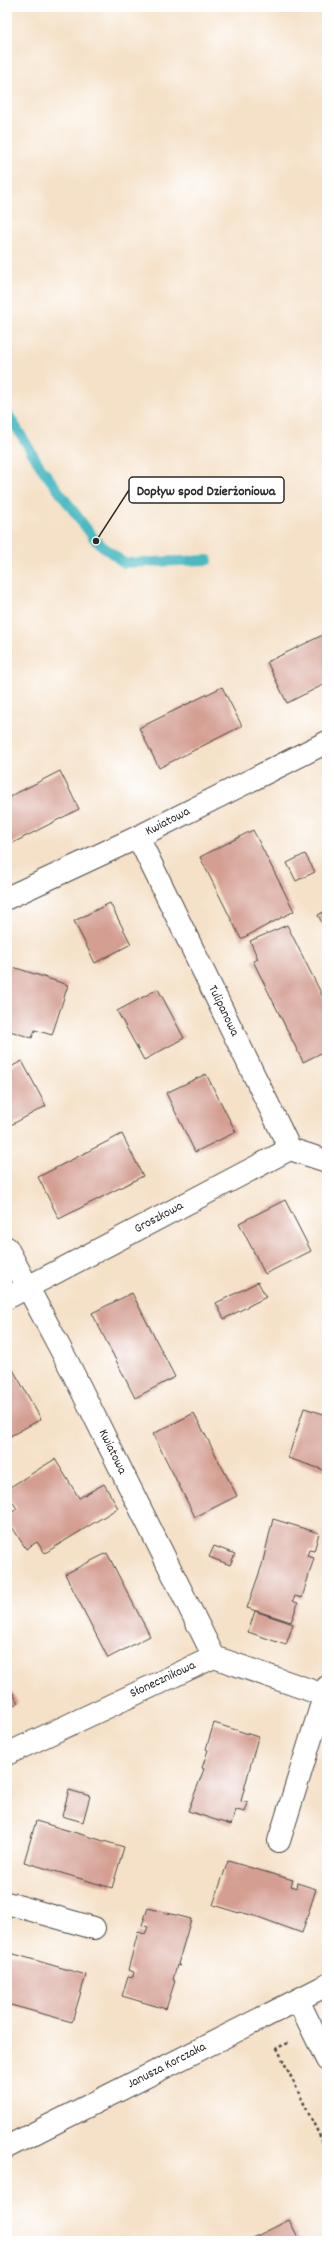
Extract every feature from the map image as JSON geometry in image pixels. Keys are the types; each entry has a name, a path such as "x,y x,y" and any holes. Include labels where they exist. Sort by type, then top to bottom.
{"street":[{"name":"Kwiatowa","path":"7,898 138,837 327,742"},
{"name":"Tulipanowa","path":"138,837 290,1149"},
{"path":"290,1149 327,1161"},
{"name":"Groszkowa","path":"7,1298 290,1149"},
{"name":"Kwiatowa","path":"7,1248 72,1372 214,1657"},
{"path":"214,1657 326,1693 279,1841"},
{"name":"Słonecznikowa","path":"7,1754 214,1657"},
{"path":"7,1903 94,1928"},
{"name":"Janusza Korczaka","path":"7,2147 327,1985"},
{"path":"298,2000 327,2060"}],"path":[{"path":"313,2031 277,2048 327,2151"}],"building":[{"path":"327,633 327,683 287,703 267,662"},
{"path":"222,687 242,726 159,768 139,728"},
{"path":"60,771 79,809 7,846 7,798"},
{"path":"253,830 294,911 241,939 200,857"},
{"path":"305,854 315,872 296,881 287,863"},
{"path":"110,903 131,944 95,963 74,921"},
{"path":"327,910 327,933 318,915"},
{"path":"287,925 327,1005 327,1050 303,1062 253,961 258,959 250,941"},
{"path":"7,965 68,985 52,1035 35,1030 32,1038 7,1030"},
{"path":"158,989 184,1038 144,1060 117,1011"},
{"path":"22,1061 46,1106 7,1127 7,1069"},
{"path":"206,1074 236,1132 195,1152 166,1093"},
{"path":"122,1134 143,1176 59,1219 38,1177"},
{"path":"285,1200 311,1251 265,1274 239,1223"},
{"path":"258,1282 266,1297 224,1319 216,1303"},
{"path":"132,1293 175,1377 135,1398 92,1313"},
{"path":"7,1359 41,1419 7,1438"},
{"path":"304,1408 327,1415 327,1471 288,1458"},
{"path":"194,1413 237,1496 195,1517 153,1434"},
{"path":"55,1459 79,1498 104,1484 118,1508 45,1553 37,1542 26,1549 7,1519 7,1515 17,1509 7,1493 7,1489"},
{"path":"273,1519 319,1533 314,1551 309,1550 307,1556 314,1558 302,1598 295,1596 293,1601 298,1603 291,1622 247,1608 262,1565"},
{"path":"214,1546 235,1554 230,1565 209,1557"},
{"path":"107,1553 150,1636 108,1658 65,1574"},
{"path":"255,1611 293,1624 286,1645 248,1632"},
{"path":"7,1682 18,1703 7,1709"},
{"path":"214,1723 258,1737 241,1801 248,1803 245,1812 236,1810 231,1825 188,1811 204,1769 202,1768 208,1750 206,1749"},
{"path":"69,1790 90,1796 83,1822 62,1816"},
{"path":"36,1821 124,1847 112,1888 24,1862"},
{"path":"228,1861 293,1880 291,1886 296,1888 297,1883 316,1889 302,1933 258,1917 213,1905"},
{"path":"148,1908 191,1919 178,1964 180,1966 177,1965 173,1980 175,1981 166,2009 122,1996 128,1976 133,1977 134,1972 128,1970 138,1932 145,1934 148,1927 142,1925"},
{"path":"7,1952 86,1975 72,2022 7,2004"},
{"path":"289,2220 300,2241 247,2241"}],"waterway":[{"path":"7,412 40,466 96,541 124,563 208,560"}],"place":[{"name":"Dopływ spod Dzierżoniowa","path":"96,541"}]}
